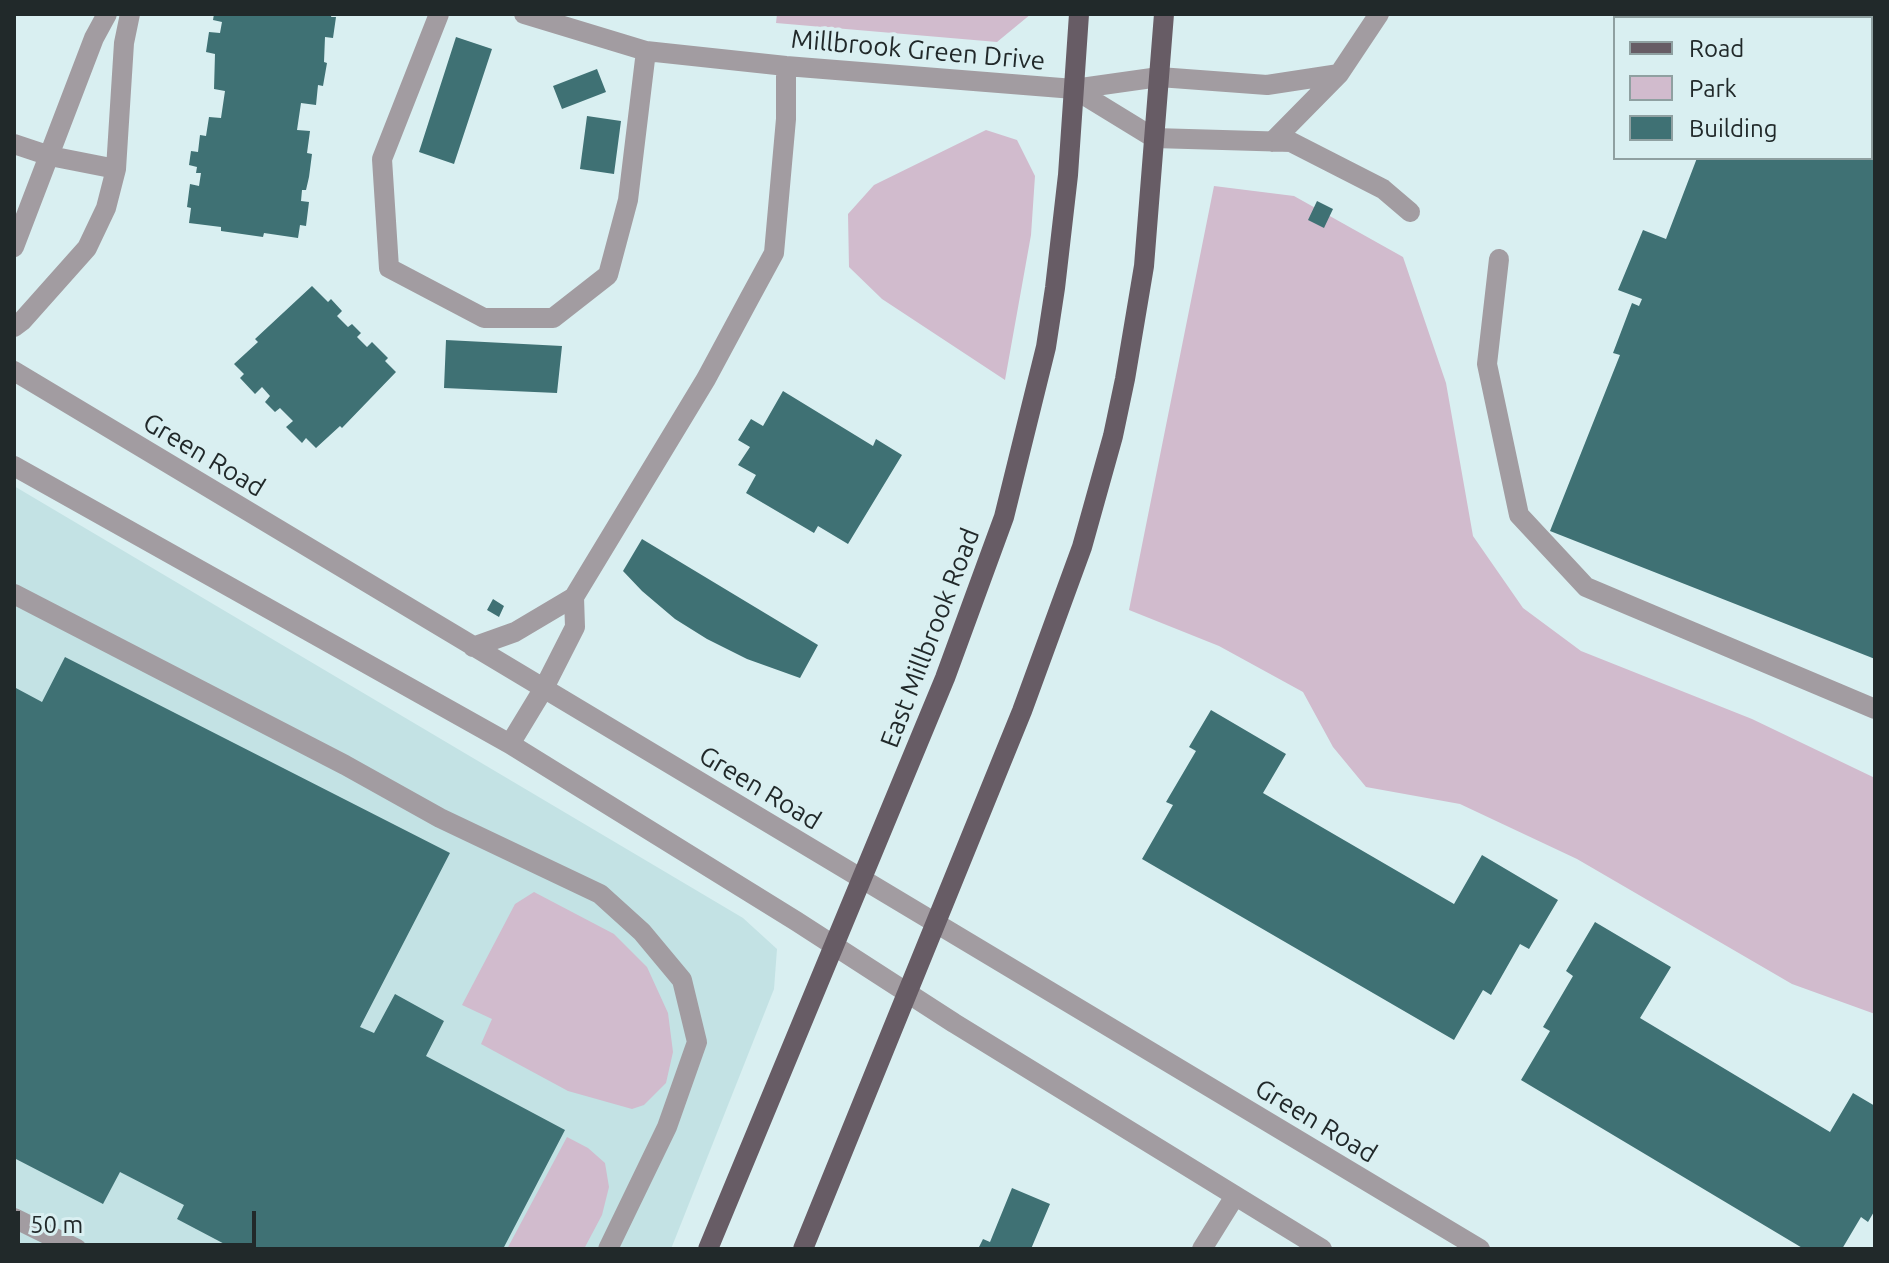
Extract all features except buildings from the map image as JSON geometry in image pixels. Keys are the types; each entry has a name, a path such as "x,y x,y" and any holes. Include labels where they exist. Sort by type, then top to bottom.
{"main road":[{"name":"East Millbrook Road","path":"708,1249 955,652 1004,517 1046,347 1055,288 1068,175 1079,14"},
{"path":"803,1249 1062,606 1102,478 1125,379 1144,266 1164,14"}],"street":[{"path":"14,247 94,38 107,14"},
{"path":"14,327 87,248 106,208 116,169 124,43 130,14"},
{"path":"439,14 382,159 389,268 484,318 553,318 608,275 628,200 646,51"},
{"name":"Millbrook Green Drive","path":"524,14 646,51 786,66 1074,89"},
{"path":"1272,142 1339,74 1379,14"},
{"path":"473,647 515,632 574,597 706,379 774,253 786,119 786,66"},
{"path":"1074,89 1159,77 1267,85 1339,74"},
{"path":"1074,89 1154,138 1291,142 1383,189 1410,212"},
{"path":"14,144 50,156 116,169"},
{"path":"1499,259 1487,364 1519,515 1586,587 1875,709"},
{"name":"Green Road","path":"14,371 1480,1249"},
{"path":"14,466 510,744 1322,1249"},
{"path":"14,594 440,818 600,894 642,932 682,980 697,1042 667,1127 608,1249"},
{"path":"510,744 544,688 575,627 574,597"},
{"path":"1202,1249 1235,1196"},
{"path":"14,1218 77,1249"}],"shaded area":[{"path":"14,486 743,918 777,949 774,989 671,1249 14,1249"}],"green space":[{"path":"777,14 1031,14 997,42 776,23"},
{"path":"986,130 1017,140 1035,176 1031,235 1005,380 882,299 849,267 848,214 874,185"},
{"path":"1214,186 1294,196 1403,257 1446,383 1473,536 1523,608 1581,651 1752,719 1875,778 1875,1014 1792,984 1577,859 1460,804 1366,787 1333,747 1303,692 1219,646 1129,610"},
{"path":"534,892 614,934 647,967 668,1013 673,1052 666,1083 644,1105 632,1109 568,1091 481,1044 492,1019 462,1005 515,904"},
{"path":"567,1137 588,1148 605,1163 609,1187 602,1215 584,1249 507,1249"}]}
